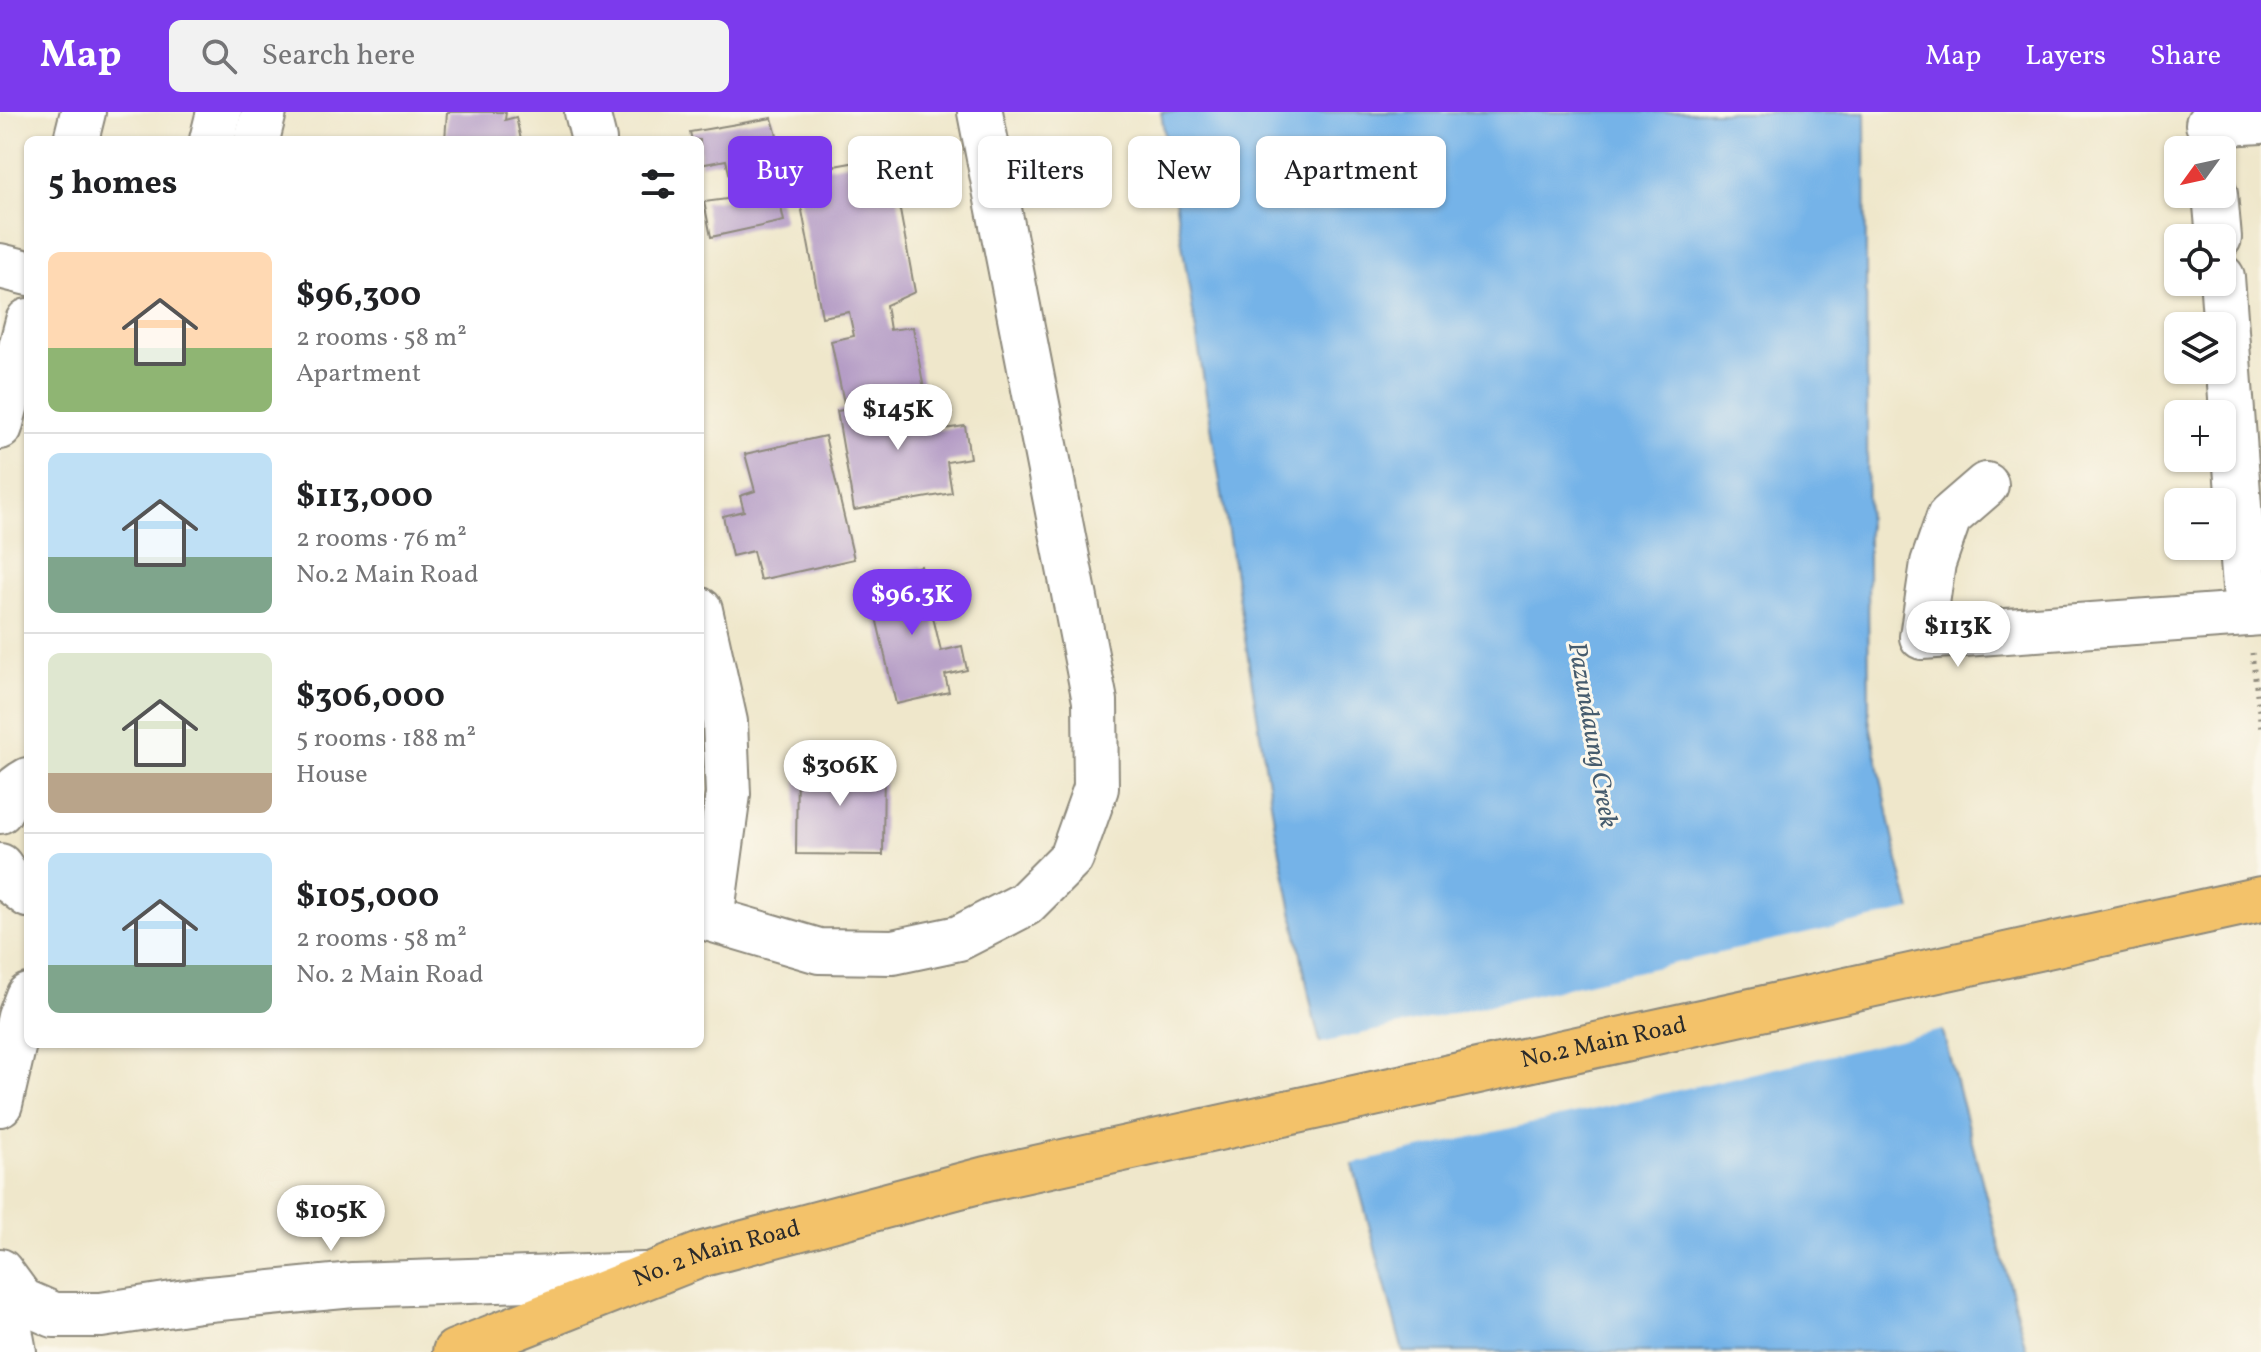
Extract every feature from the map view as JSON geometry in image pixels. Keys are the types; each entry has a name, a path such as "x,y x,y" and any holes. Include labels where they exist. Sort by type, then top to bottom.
{"main road":[{"name":"No.2 Main Road","path":"986,1179 2242,902"},
{"name":"No. 2 Main Road","path":"455,1352 703,1254 986,1179"}],"street":[{"path":"77,136 83,112"},
{"path":"213,136 219,112"},
{"path":"258,136 264,112"},
{"path":"587,112 593,136"},
{"path":"704,628 725,722 728,794 705,917 819,951 893,952 959,938 1025,904 1071,858 1096,788 1095,701 980,112"},
{"path":"2209,129 2261,121"},
{"path":"0,266 24,272"},
{"path":"1986,485 1949,517 1933,563 1922,637 2254,614 2246,381 2226,296"},
{"path":"0,427 24,336"},
{"path":"0,811 4,801 24,782"},
{"path":"0,1104 24,1006"},
{"path":"0,1274 22,1301 54,1315 101,1315 199,1300 353,1285 650,1275"},
{"path":"0,1274 14,1352"}],"path":[{"path":"2254,614 2261,728"}],"water":[{"name":"Pazundaung Creek","path":"1161,112 1865,112 1869,719 1898,861 2027,1352 1403,1352 1314,1019 1275,827 1176,208 1240,208 1240,136 1165,136"}],"pier":[{"path":"1915,909 1947,1029 1349,1165 1317,1044"}],"building":[{"path":"447,112 506,112 505,120 516,117 520,136 445,136"},
{"path":"772,118 777,136 728,136 728,168 726,160 704,164 704,136 691,136 690,132"},
{"path":"848,164 848,208 900,208 915,292 886,305 890,330 913,327 924,389 844,403 831,341 854,336 849,312 822,317 802,208 832,208 832,166"},
{"path":"728,199 728,208 781,208 784,221 711,237 704,202"},
{"path":"931,395 937,430 965,426 970,458 947,462 952,493 854,510 837,411"},
{"path":"825,436 854,559 760,580 753,551 732,556 723,516 744,511 740,496 755,491 745,454"},
{"path":"921,566 941,651 962,646 967,670 945,675 949,692 896,704 867,578"},
{"path":"797,762 884,763 883,855 796,854"}]}
